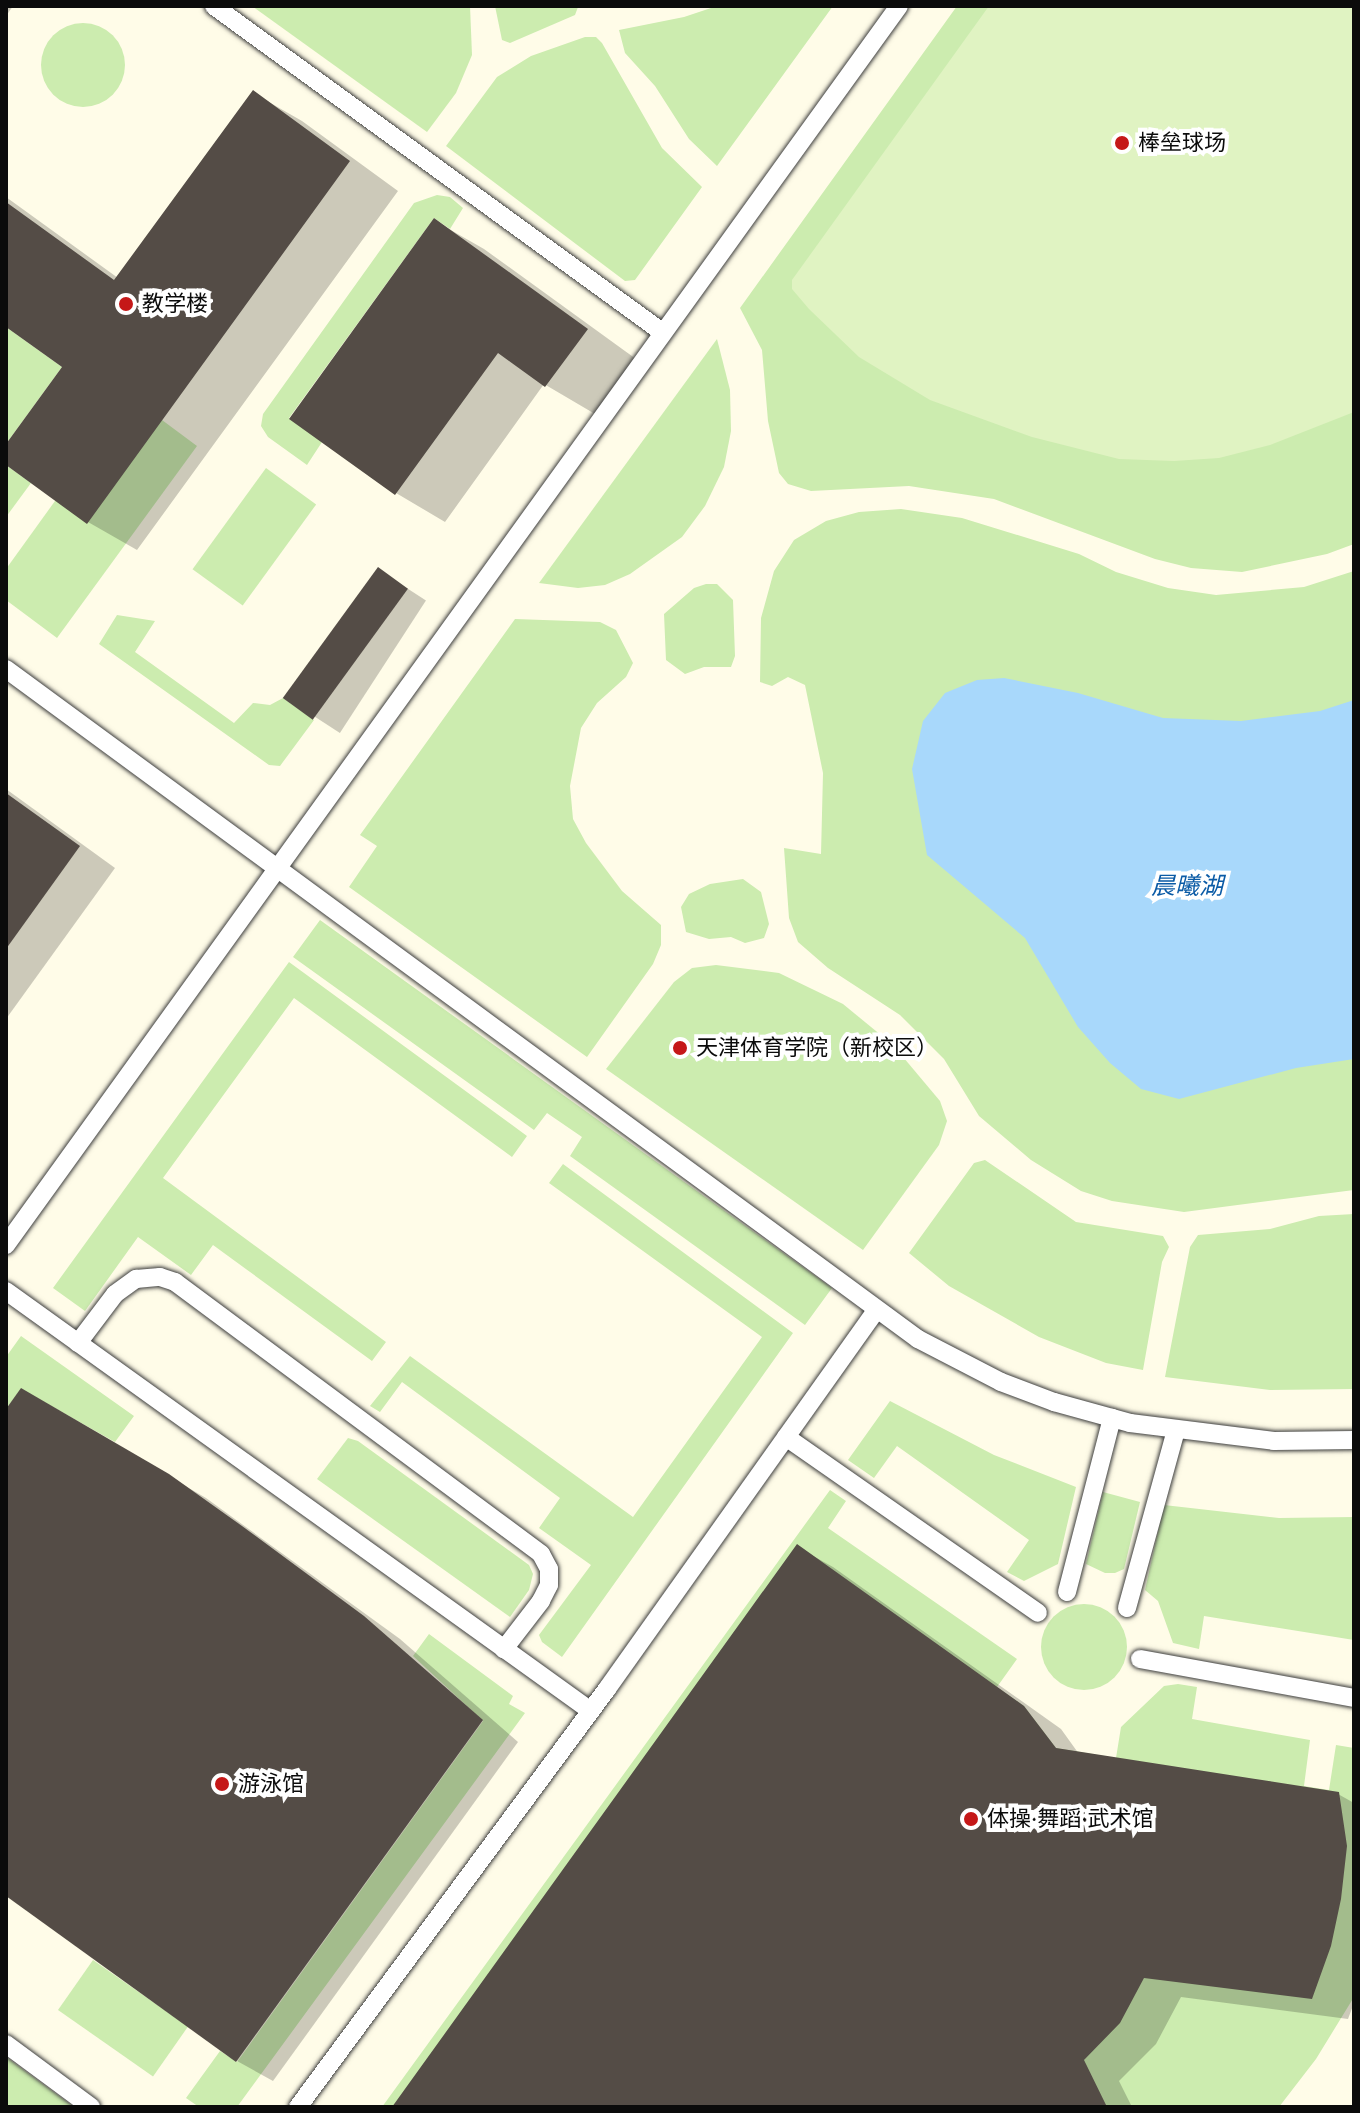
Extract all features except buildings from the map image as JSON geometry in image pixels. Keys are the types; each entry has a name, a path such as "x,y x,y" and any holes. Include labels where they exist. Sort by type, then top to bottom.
{"lane":[{"path":"214,6 662,332"},
{"path":"6,1245 275,867 899,6"},
{"path":"6,669 918,1339 1001,1382 1054,1402 1112,1418 1176,1430 1274,1441 1354,1440"},
{"path":"78,1343 115,1294 136,1279 160,1277 175,1282 541,1554 549,1569 549,1585 541,1601 504,1649"},
{"path":"6,1291 591,1711"},
{"path":"298,2107 591,1711 876,1310"},
{"path":"1067,1592 1112,1418"},
{"path":"1127,1608 1176,1430"},
{"path":"786,1437 1038,1613"},
{"path":"1140,1659 1354,1698"},
{"path":"6,2044 91,2107"}],"green space":[{"path":"252,6 470,6 472,55 456,93 427,132"},
{"path":"495,6 578,7 575,15 510,43 502,40"},
{"path":"717,6 833,6 717,166 689,139 655,86 625,53 619,30 684,17"},
{"name":"棒垒球场","path":"957,6 1354,6 1354,544 1327,554 1242,572 1191,568 1155,559 994,499 909,486 811,491 788,484 779,473 768,421 762,350 740,308"},
{"name":"棒垒球场","path":"989,6 1354,6 1354,412 1270,445 1219,458 1174,461 1119,459 1032,437 930,400 859,357 809,309 792,289 792,280"},
{"path":"83,23 99,26 113,35 122,49 125,65 122,81 113,95 99,104 83,107 67,104 53,95 44,81 41,65 44,49 53,35 67,26"},
{"path":"585,37 596,37 602,43 662,148 702,187 635,280 625,281 446,146 497,77 531,56"},
{"path":"437,195 450,197 463,208 450,229 434,218 289,418 322,442 307,465 268,437 261,426 263,414 414,203"},
{"path":"6,327 62,367 6,444"},
{"path":"717,339 730,390 731,431 724,467 705,506 682,537 630,574 605,585 578,588 539,583"},
{"path":"162,420 197,446 57,638 6,600 6,569 55,501"},
{"path":"6,465 31,483 6,517"},
{"path":"266,468 316,504 243,606 193,569"},
{"path":"901,509 962,518 1079,554 1116,572 1168,588 1216,595 1304,587 1354,571 1354,1190 1184,1212 1112,1201 1081,1191 1031,1160 979,1116 944,1059 900,1015 828,968 798,942 789,918 784,848 821,854 823,773 805,685 788,677 772,686 760,682 761,618 774,571 794,540 826,521 859,512"},
{"path":"717,584 733,600 735,656 731,667 704,667 685,674 666,660 664,614 694,588"},
{"path":"117,615 155,621 135,652 234,723 253,703 270,705 283,698 314,720 280,766 269,765 99,644"},
{"path":"515,619 600,622 616,630 633,663 626,677 597,703 581,728 570,786 573,819 586,843 622,891 661,925 661,945 653,964 587,1057 349,887 377,846 360,835"},
{"path":"743,879 761,892 769,924 764,938 745,943 731,937 709,939 686,932 681,907 689,894 710,884"},
{"path":"320,920 832,1288 805,1325 570,1156 582,1137 547,1113 534,1130 293,957"},
{"path":"289,962 527,1136 512,1157 294,998 163,1178 386,1342 372,1361 213,1245 191,1275 138,1237 85,1311 53,1288"},
{"path":"716,965 779,973 843,1004 893,1045 940,1101 947,1121 939,1145 863,1250 606,1069 674,982 692,968"},
{"path":"985,1160 1076,1222 1163,1236 1169,1247 1162,1262 1143,1370 1106,1363 1039,1337 949,1286 909,1253 974,1163"},
{"path":"563,1164 793,1333 562,1657 542,1642 539,1635 591,1565 539,1528 560,1498 402,1382 380,1412 370,1406 410,1356 633,1517 762,1337 549,1183"},
{"path":"1354,1214 1354,1389 1270,1390 1165,1377 1190,1247 1198,1235 1270,1229 1319,1216"},
{"path":"21,1336 134,1416 115,1442 21,1389 6,1409 6,1357"},
{"path":"890,1401 994,1455 1076,1487 1058,1564 1024,1581 1007,1572 1029,1540 897,1446 874,1478 848,1460"},
{"path":"348,1438 358,1441 529,1565 533,1574 529,1590 510,1617 317,1479"},
{"name":"体操·舞蹈·武术馆","path":"830,1490 846,1501 828,1528 1017,1659 997,1687 1024,1706 1056,1748 1116,1758 1121,1727 1164,1686 1178,1684 1197,1687 1192,1719 1310,1740 1304,1786 1329,1790 1336,1745 1354,1748 1354,1997 1316,2059 1279,2107 382,2107"},
{"path":"1103,1492 1140,1502 1124,1569 1115,1573 1105,1573 1086,1564"},
{"path":"1164,1505 1279,1518 1354,1517 1354,1640 1204,1616 1199,1649 1173,1643 1158,1601 1145,1590"},
{"path":"1084,1604 1101,1607 1115,1616 1124,1630 1127,1647 1124,1664 1115,1678 1101,1687 1084,1690 1067,1687 1053,1678 1044,1664 1041,1647 1044,1630 1053,1616 1067,1607"},
{"path":"429,1634 513,1696 509,1704 525,1713 237,2107 199,2107 186,2098 220,2051 237,2062 483,1721 413,1656"},
{"path":"93,1960 188,2027 153,2077 58,2010"},
{"path":"6,2057 74,2107 6,2107"}],"water":[{"name":"晨曦湖","path":"1004,678 1078,693 1163,718 1241,721 1320,711 1354,700 1354,1059 1296,1068 1179,1099 1141,1089 1110,1063 1078,1027 1025,938 927,855 912,769 923,721 945,693 977,680"}],"place":[{"name":"棒垒球场","path":"1122,143"},
{"name":"教学楼","path":"126,304"},
{"name":"天津体育学院（新校区）","path":"680,1048"},
{"name":"游泳馆","path":"222,1784"},
{"name":"体操·舞蹈·武术馆","path":"971,1819"}]}
